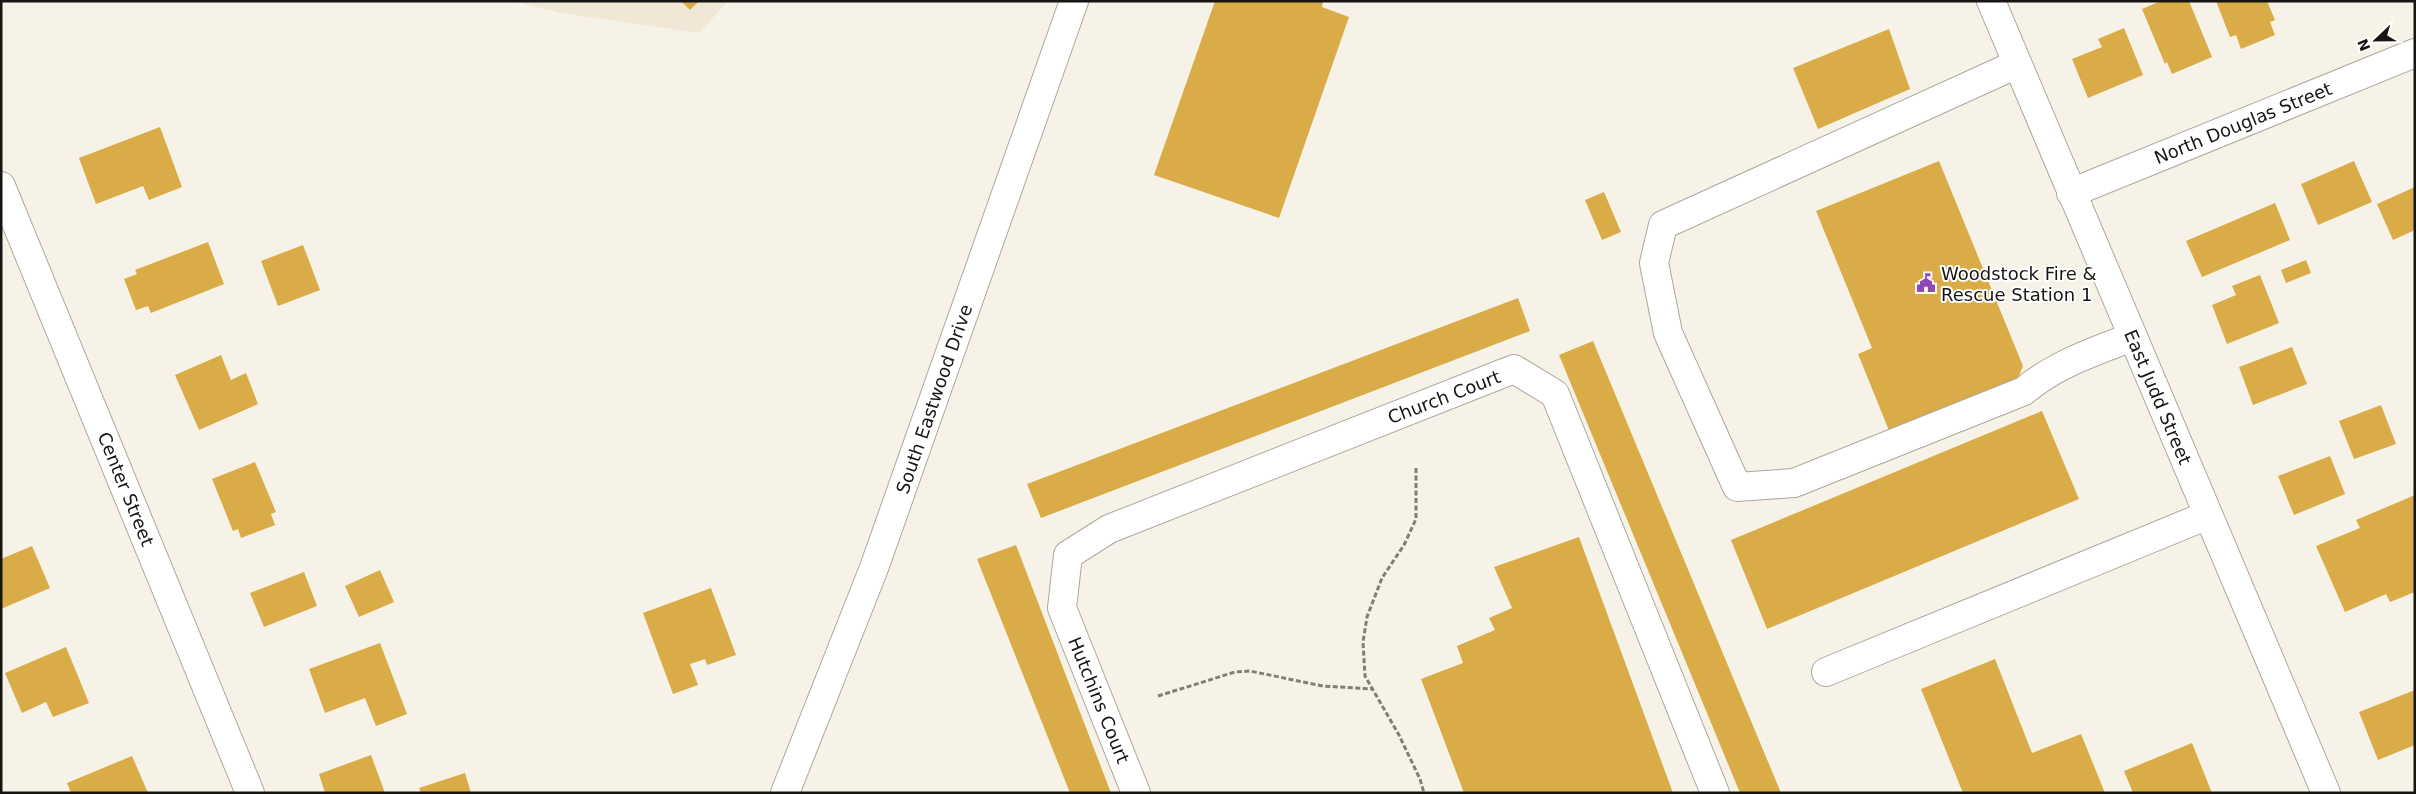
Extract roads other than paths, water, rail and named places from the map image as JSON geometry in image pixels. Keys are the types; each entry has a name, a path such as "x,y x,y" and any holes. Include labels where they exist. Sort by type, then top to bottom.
{"street":[{"name":"South Eastwood Drive","path":"785,793 874,568 1074,1"},
{"name":"East Judd Street","path":"1991,1 2326,793"},
{"name":"North Douglas Street","path":"2071,193 2415,53"},
{"path":"2017,64 1663,225 1654,263 1668,333 1738,487 1794,483 2024,391 2036,380 2086,355 2132,337"},
{"name":"Center Street","path":"1,186 250,793"},
{"name":"Church Court","path":"1062,608 1068,556 1109,528 1514,369 1555,394 1715,793"},
{"path":"1826,672 2208,516"},
{"name":"Hutchins Court","path":"1062,608 1136,793"}],"place":[{"name":"Woodstock Fire & Rescue Station 1","path":"1926,283"}]}
